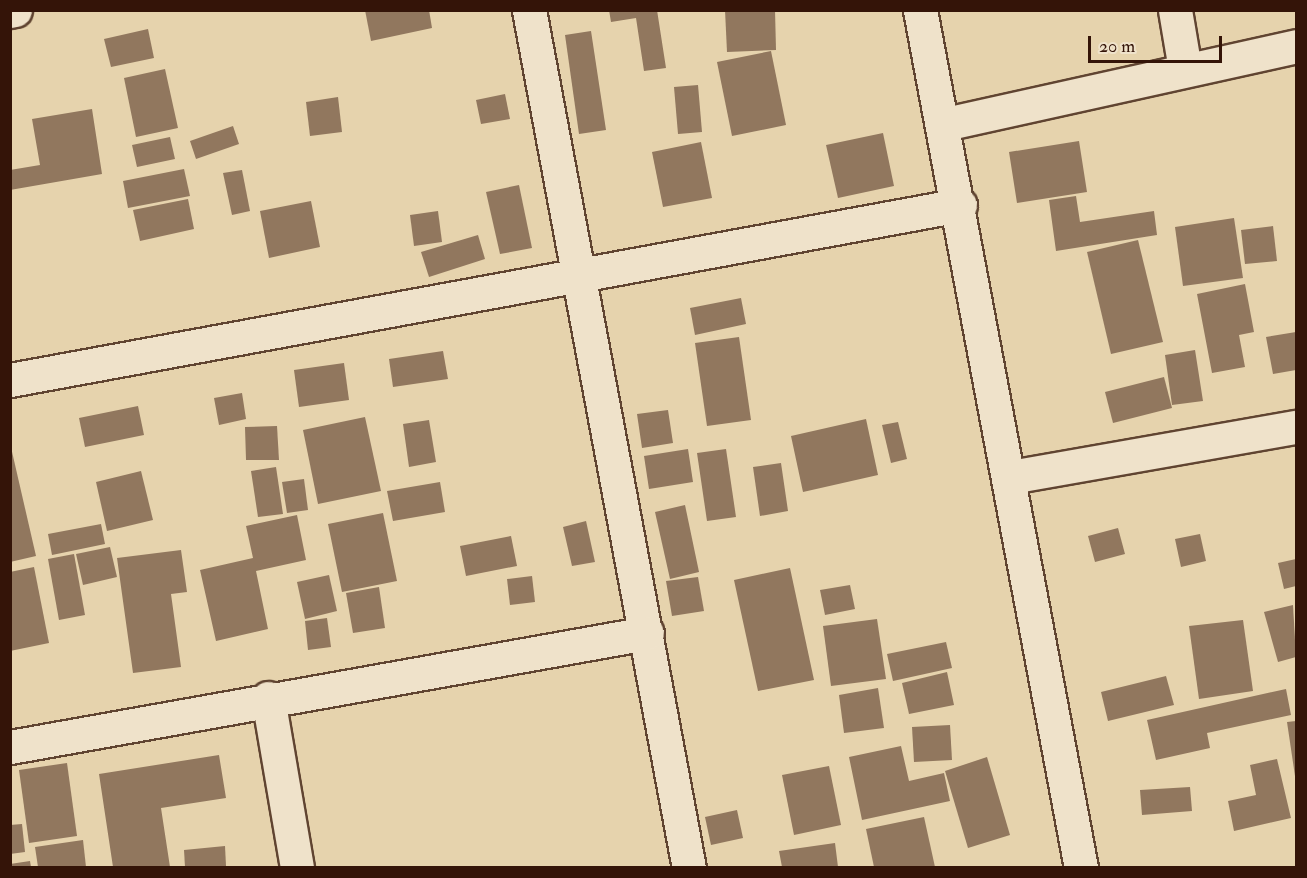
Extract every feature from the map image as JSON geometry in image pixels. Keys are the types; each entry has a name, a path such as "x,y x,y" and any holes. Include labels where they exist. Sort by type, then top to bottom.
{"street":[{"path":"529,10 689,867"},
{"path":"920,10 945,124 1081,867"},
{"path":"1175,10 1185,69"},
{"path":"945,124 1296,46"},
{"path":"10,380 960,205"},
{"path":"1011,477 1296,427"},
{"path":"10,747 268,698 647,633"},
{"path":"268,698 297,867"}],"building":[{"path":"365,10 429,10 432,28 371,41"},
{"path":"609,10 657,10 666,68 644,71 636,18 611,22"},
{"path":"725,10 775,10 776,50 727,52"},
{"path":"148,29 154,58 111,67 104,39"},
{"path":"591,31 606,130 579,134 565,35"},
{"path":"771,51 786,125 732,136 717,62"},
{"path":"165,69 178,128 136,137 124,78"},
{"path":"698,85 702,132 678,134 674,87"},
{"path":"505,94 510,119 481,124 476,100"},
{"path":"338,97 342,132 310,136 306,102"},
{"path":"92,109 102,174 10,190 10,170 40,165 32,119"},
{"path":"233,126 239,144 196,159 190,141"},
{"path":"883,133 894,186 838,198 826,145"},
{"path":"170,137 175,159 137,167 132,145"},
{"path":"1079,141 1087,192 1017,203 1009,152"},
{"path":"701,142 712,198 663,207 652,152"},
{"path":"184,169 190,196 128,208 123,181"},
{"path":"242,170 250,211 232,215 223,173"},
{"path":"519,185 532,248 500,254 486,192"},
{"path":"1076,196 1080,222 1154,211 1157,235 1056,251 1049,200"},
{"path":"188,199 194,229 140,241 133,210"},
{"path":"311,201 320,247 269,258 260,211"},
{"path":"438,211 442,242 414,246 410,215"},
{"path":"1234,218 1243,278 1183,286 1175,227"},
{"path":"1273,226 1277,261 1245,264 1241,230"},
{"path":"478,235 485,259 429,277 421,252"},
{"path":"1138,240 1163,342 1111,354 1087,252"},
{"path":"1245,284 1254,332 1239,335 1245,367 1212,373 1197,294"},
{"path":"741,298 746,324 695,335 690,308"},
{"path":"1296,332 1296,370 1273,374 1266,337"},
{"path":"739,337 751,420 707,426 695,343"},
{"path":"1195,350 1203,401 1172,405 1165,355"},
{"path":"443,351 448,379 393,387 389,359"},
{"path":"344,363 349,400 299,407 294,370"},
{"path":"1164,377 1172,408 1113,423 1105,392"},
{"path":"242,393 246,419 219,425 214,398"},
{"path":"138,406 144,435 85,447 79,418"},
{"path":"668,410 673,443 642,448 637,414"},
{"path":"365,417 381,491 318,504 303,430"},
{"path":"866,419 878,475 803,492 791,436"},
{"path":"429,420 436,462 409,467 403,424"},
{"path":"898,422 907,459 891,463 882,425"},
{"path":"277,426 279,460 246,460 245,427"},
{"path":"10,443 36,556 10,562"},
{"path":"688,449 693,482 649,489 644,456"},
{"path":"726,449 736,517 707,521 697,453"},
{"path":"781,463 788,511 760,516 753,467"},
{"path":"276,467 283,514 258,517 251,471"},
{"path":"141,471 153,520 107,531 96,482"},
{"path":"304,479 308,510 287,513 282,482"},
{"path":"440,482 445,512 393,521 387,491"},
{"path":"685,505 699,572 670,579 655,512"},
{"path":"383,513 397,581 342,592 328,524"},
{"path":"297,515 306,560 256,571 268,629 216,641 200,570 253,558 246,526"},
{"path":"586,521 595,562 572,566 563,527"},
{"path":"101,524 105,544 52,555 48,534"},
{"path":"1118,528 1125,554 1095,562 1088,536"},
{"path":"1200,534 1206,561 1181,567 1175,539"},
{"path":"511,536 517,566 466,576 460,546"},
{"path":"110,547 117,577 83,585 76,554"},
{"path":"181,550 187,592 171,594 181,667 133,673 117,558"},
{"path":"74,554 85,615 59,620 48,559"},
{"path":"1296,559 1296,586 1284,589 1278,563"},
{"path":"34,567 49,643 10,651 10,572"},
{"path":"790,568 814,680 758,691 734,580"},
{"path":"329,575 337,611 305,619 297,582"},
{"path":"532,576 535,602 510,605 507,579"},
{"path":"698,577 704,611 672,616 666,581"},
{"path":"850,585 855,609 825,615 820,590"},
{"path":"379,587 385,628 353,633 346,593"},
{"path":"1293,605 1296,657 1278,662 1264,612"},
{"path":"327,618 331,647 308,650 305,621"},
{"path":"877,619 886,679 831,686 823,626"},
{"path":"1243,620 1253,691 1199,699 1189,626"},
{"path":"946,642 952,668 893,681 887,654"},
{"path":"947,672 954,705 909,714 902,683"},
{"path":"1166,676 1174,705 1108,721 1101,692"},
{"path":"878,688 884,728 844,733 839,695"},
{"path":"1286,689 1291,715 1207,733 1210,748 1156,760 1147,720"},
{"path":"1296,721 1296,776 1295,776 1287,722"},
{"path":"950,725 952,760 914,762 912,727"},
{"path":"901,746 909,781 944,773 950,801 862,820 849,757"},
{"path":"219,755 226,798 161,808 170,867 113,867 99,774"},
{"path":"987,757 1010,835 968,848 945,771"},
{"path":"1277,759 1291,818 1234,831 1228,801 1256,795 1250,765"},
{"path":"67,763 77,836 29,843 19,770"},
{"path":"829,766 841,825 794,835 782,775"},
{"path":"1190,787 1192,811 1142,815 1140,790"},
{"path":"737,810 743,838 711,845 705,817"},
{"path":"924,817 935,867 874,867 866,829"},
{"path":"22,824 25,852 10,854 10,825"},
{"path":"83,840 86,867 38,867 35,847"},
{"path":"835,843 838,867 782,867 779,851"},
{"path":"225,846 226,866 185,867 184,850"},
{"path":"30,861 31,867 10,867 10,864"}]}
